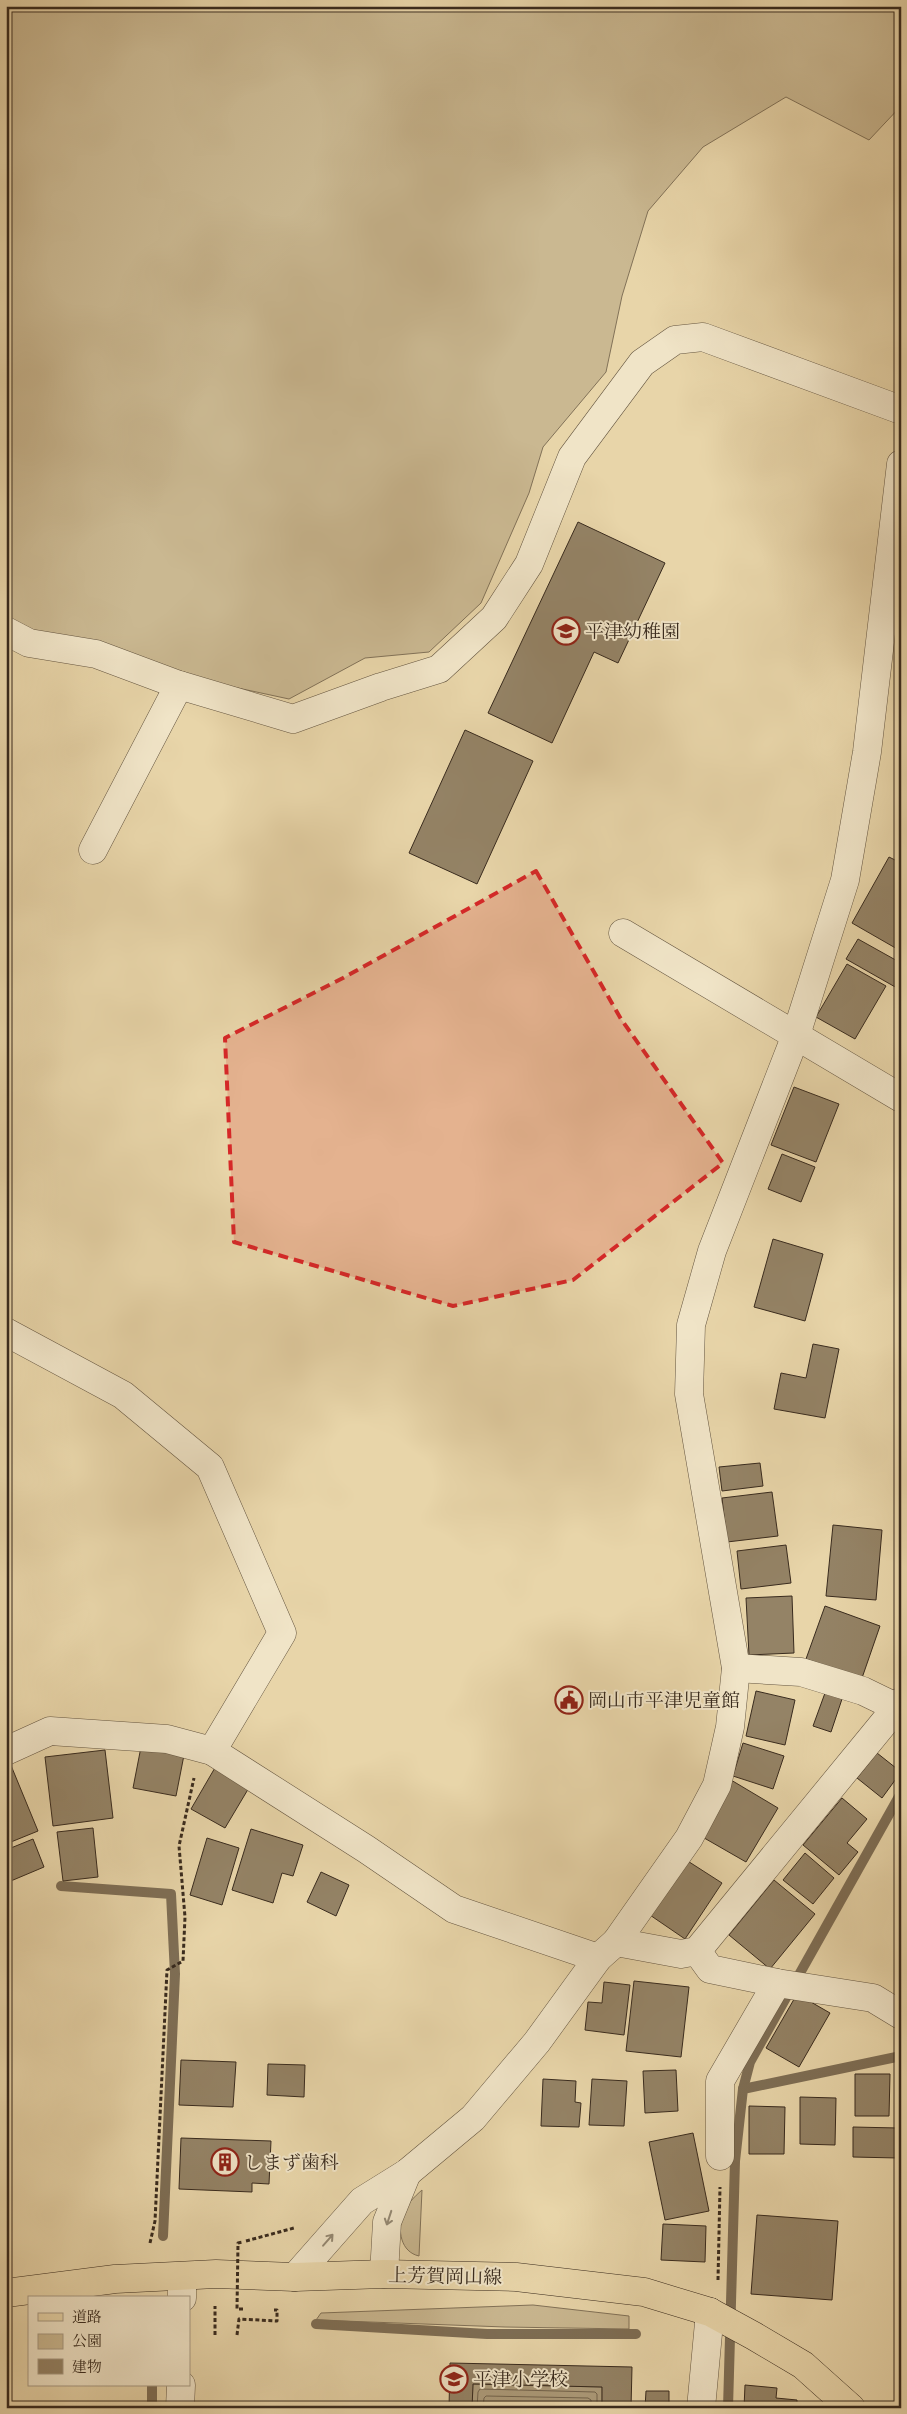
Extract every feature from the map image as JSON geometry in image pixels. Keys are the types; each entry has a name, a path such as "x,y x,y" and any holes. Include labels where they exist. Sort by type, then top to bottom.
{"main road":[{"name":"上芳賀岡山線","path":"6,2293 115,2279 182,2287 216,2274 295,2277 384,2274 516,2277 644,2292 714,2315 754,2336 804,2365 851,2408"}],"street":[{"path":"6,631 30,643 96,654 179,685 293,718 381,687 439,670 494,618 529,564 572,457 642,363 675,340 703,337 901,410"},
{"path":"295,2277 362,2201 407,2173 473,2118 536,2042 607,1950 689,1838 717,1785 730,1728 736,1668 689,1394 691,1325 712,1250 796,1035 846,880 867,752 901,464"},
{"path":"93,850 179,685"},
{"path":"623,933 901,1098"},
{"path":"6,1332 123,1395 210,1467 282,1633 212,1751"},
{"path":"6,1750 50,1731 167,1739 212,1751 454,1909 607,1950 681,1954 696,1951 898,1705 801,1672 736,1668"},
{"path":"696,1951 710,1969 788,1985 873,1998 901,2015"},
{"path":"720,2156 720,2080 788,1985"},
{"path":"384,2274 387,2222 407,2173"},
{"path":"700,2408 714,2315"},
{"path":"180,2408 181,2386"}],"path":[{"path":"150,2243 155,2221 167,1970 183,1961 186,1917 179,1846 194,1775 212,1751"},
{"path":"714,2315 718,2290 720,2156"},
{"path":"242,2309 236,2309 238,2244 300,2227"},
{"path":"237,2335 238,2319 276,2321 277,2310 273,2310"}],"highlighted area":[{"path":"536,871 621,1019 723,1163 573,1280 453,1306 234,1242 225,1038 343,978"}],"green space":[{"path":"6,6 901,6 901,106 869,140 786,97 703,147 648,211 622,296 606,372 543,447 529,493 481,603 429,652 365,658 289,699 210,682 31,630 6,618"},
{"path":"422,2190 419,2256 413,2254 404,2245 400,2227 407,2207"},
{"path":"533,2305 629,2316 629,2329 505,2327 316,2320 321,2313"}],"water":[{"path":"473,2384 602,2387 602,2408 472,2408"}],"building":[{"path":"578,522 665,563 618,663 594,652 552,743 488,713"},
{"path":"465,730 533,761 477,884 409,853"},
{"path":"889,857 901,863 899,950 852,923"},
{"path":"858,939 901,963 901,981 897,988 846,959"},
{"path":"847,964 886,986 855,1039 816,1017"},
{"path":"794,1087 839,1104 816,1162 771,1145"},
{"path":"782,1154 815,1167 801,1202 768,1189"},
{"path":"773,1239 823,1254 805,1321 754,1307"},
{"path":"813,1344 839,1349 825,1418 774,1409 781,1373 806,1378"},
{"path":"760,1463 763,1486 722,1491 719,1467"},
{"path":"772,1492 778,1536 727,1542 722,1498"},
{"path":"833,1525 882,1530 876,1600 826,1596"},
{"path":"786,1545 791,1583 741,1589 737,1551"},
{"path":"792,1596 794,1653 749,1655 746,1598"},
{"path":"825,1606 880,1626 862,1678 806,1659"},
{"path":"756,1691 795,1700 785,1745 746,1736"},
{"path":"825,1693 842,1699 831,1732 813,1726"},
{"path":"743,1743 784,1756 773,1789 733,1776"},
{"path":"141,1747 184,1755 176,1796 133,1788"},
{"path":"105,1750 113,1818 53,1826 45,1757"},
{"path":"877,1753 901,1772 882,1798 857,1778"},
{"path":"10,1763 38,1831 6,1844 6,1765"},
{"path":"216,1766 250,1786 225,1828 191,1809"},
{"path":"731,1780 778,1808 746,1862 699,1835"},
{"path":"842,1798 867,1819 847,1843 858,1852 839,1875 803,1845"},
{"path":"93,1828 98,1877 63,1881 57,1832"},
{"path":"251,1829 303,1845 293,1876 282,1873 273,1903 232,1890"},
{"path":"207,1838 239,1848 222,1905 190,1895"},
{"path":"33,1839 44,1867 6,1883 6,1850"},
{"path":"805,1853 834,1878 813,1904 783,1880"},
{"path":"683,1858 722,1883 685,1939 647,1913"},
{"path":"321,1872 349,1885 336,1916 307,1902"},
{"path":"774,1880 815,1914 770,1969 729,1935"},
{"path":"634,1981 689,1987 681,2057 626,2051"},
{"path":"604,1982 630,1985 624,2035 585,2030 588,2002 602,2003"},
{"path":"797,1994 830,2013 799,2067 766,2048"},
{"path":"181,2060 236,2062 233,2107 179,2105"},
{"path":"268,2064 305,2065 304,2097 267,2095"},
{"path":"676,2070 678,2111 645,2113 643,2071"},
{"path":"855,2074 890,2074 889,2116 855,2116"},
{"path":"543,2079 576,2081 575,2102 581,2103 579,2127 541,2126"},
{"path":"592,2079 627,2081 624,2126 589,2125"},
{"path":"800,2097 836,2098 835,2145 800,2144"},
{"path":"749,2106 785,2107 784,2154 749,2154"},
{"path":"853,2127 898,2128 898,2158 853,2157"},
{"path":"693,2133 709,2211 665,2220 649,2142"},
{"name":"しまず歯科","path":"181,2138 271,2141 269,2184 252,2183 252,2192 179,2189"},
{"path":"757,2215 838,2221 832,2300 751,2294"},
{"path":"663,2224 706,2226 705,2262 661,2260"},
{"path":"450,2363 632,2367 631,2408 602,2408 602,2387 473,2384 472,2408 449,2408"},
{"path":"745,2385 777,2388 776,2398 797,2400 797,2408 744,2408"},
{"path":"646,2391 669,2391 669,2408 645,2408"}],"waterway":[{"path":"743,2089 750,2062 901,1793"},
{"path":"61,1886 171,1894 175,1974 163,2236"},
{"path":"728,2408 735,2161 743,2089 901,2056"},
{"path":"316,2324 487,2334 636,2334"},
{"path":"152,2386 152,2408"}],"place":[{"name":"平津幼稚園","path":"566,631"},
{"name":"岡山市平津児童館","path":"569,1700"},
{"name":"しまず歯科","path":"225,2162"},
{"name":"平津小学校","path":"454,2379"}]}
